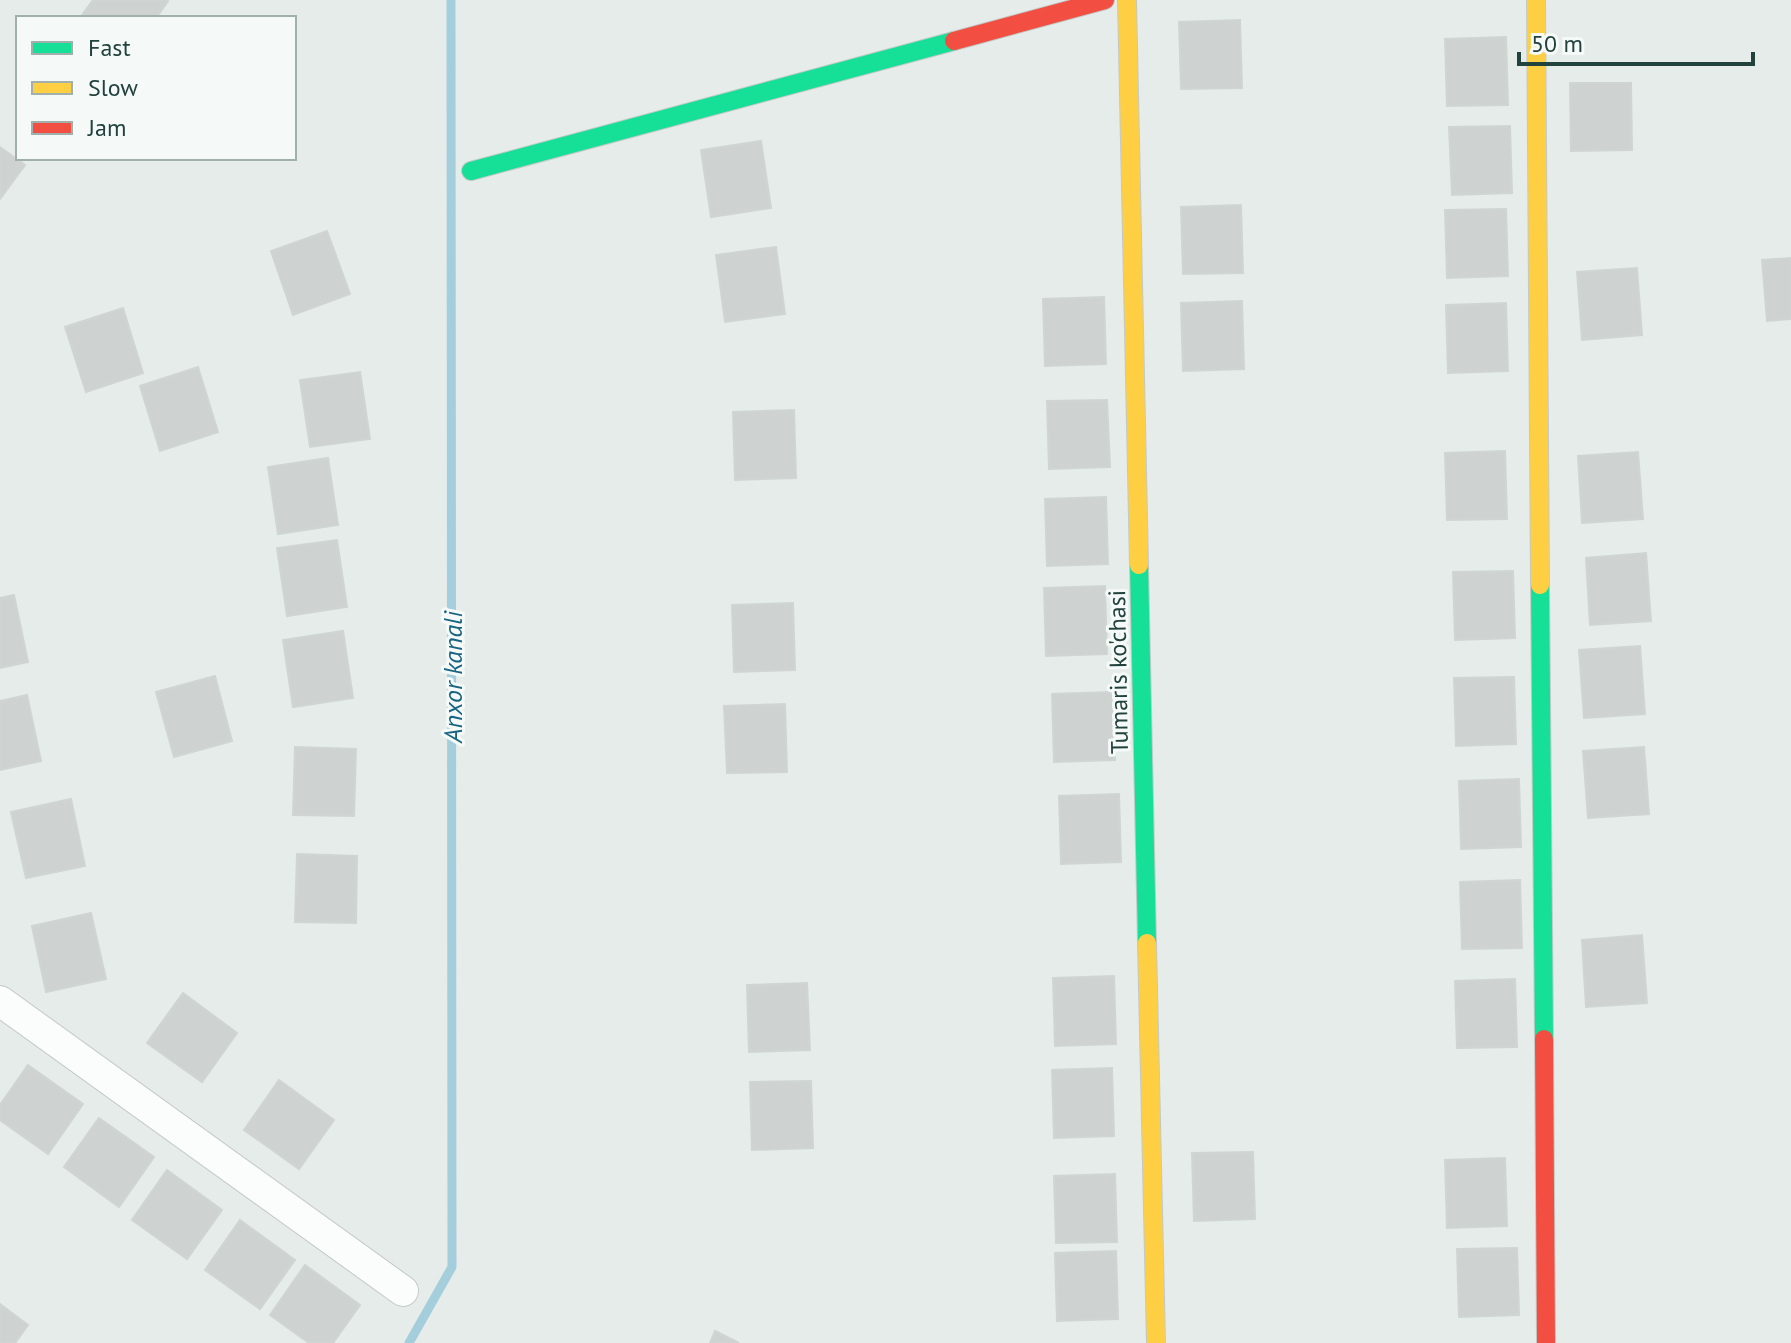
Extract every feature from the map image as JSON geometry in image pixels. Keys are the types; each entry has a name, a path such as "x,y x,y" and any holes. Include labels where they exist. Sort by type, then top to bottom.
{"street":[{"path":"471,171 1105,0"},
{"name":"Tumaris ko'chasi","path":"1127,0 1156,1343"},
{"path":"1536,0 1546,1343"},
{"path":"0,1001 403,1291"}],"building":[{"path":"93,0 168,1 157,16 81,16"},
{"path":"1240,20 1242,88 1181,89 1179,22"},
{"path":"1506,37 1508,105 1447,106 1445,39"},
{"path":"1570,83 1631,83 1632,150 1571,151"},
{"path":"1510,126 1512,193 1452,195 1449,127"},
{"path":"761,141 771,208 711,217 701,150"},
{"path":"0,147 25,165 0,199"},
{"path":"1241,205 1243,273 1183,274 1181,207"},
{"path":"1506,209 1508,276 1447,278 1445,210"},
{"path":"327,231 350,294 293,315 271,251"},
{"path":"776,247 785,314 725,322 716,255"},
{"path":"1791,258 1791,319 1767,321 1762,260"},
{"path":"1637,268 1642,335 1582,340 1577,272"},
{"path":"1104,297 1106,364 1045,366 1043,299"},
{"path":"1242,301 1244,369 1183,371 1181,303"},
{"path":"1506,303 1508,371 1448,373 1446,305"},
{"path":"123,308 143,373 86,392 65,327"},
{"path":"198,367 218,432 160,451 140,386"},
{"path":"360,372 370,439 310,447 300,380"},
{"path":"1107,400 1110,467 1049,469 1047,401"},
{"path":"794,410 796,478 735,480 733,412"},
{"path":"1505,451 1507,519 1447,520 1445,453"},
{"path":"1638,452 1643,519 1582,523 1578,456"},
{"path":"328,458 338,525 278,534 268,467"},
{"path":"1106,497 1108,564 1047,566 1045,499"},
{"path":"337,540 347,607 287,616 277,548"},
{"path":"1646,553 1651,621 1590,625 1586,558"},
{"path":"1513,571 1515,638 1455,640 1453,572"},
{"path":"1105,586 1107,654 1046,656 1044,588"},
{"path":"14,595 28,662 0,668 0,598"},
{"path":"793,603 795,670 734,672 732,605"},
{"path":"343,631 353,698 293,707 283,640"},
{"path":"1640,646 1645,714 1584,718 1579,650"},
{"path":"215,676 232,741 174,757 156,692"},
{"path":"1514,677 1516,744 1456,746 1454,678"},
{"path":"1112,692 1115,760 1054,762 1052,694"},
{"path":"27,695 41,761 0,770 0,701"},
{"path":"785,704 787,772 727,773 724,706"},
{"path":"295,747 356,749 354,816 293,815"},
{"path":"1644,747 1649,814 1588,818 1583,751"},
{"path":"1519,779 1521,847 1461,849 1459,781"},
{"path":"1119,794 1121,862 1061,864 1059,796"},
{"path":"71,799 85,866 26,878 11,812"},
{"path":"297,854 357,856 356,923 295,922"},
{"path":"1520,880 1522,948 1462,949 1460,882"},
{"path":"91,913 106,979 46,992 32,926"},
{"path":"1642,935 1647,1003 1586,1007 1582,940"},
{"path":"1114,976 1116,1044 1055,1046 1053,978"},
{"path":"1515,979 1517,1047 1457,1048 1455,981"},
{"path":"807,983 810,1050 749,1052 747,985"},
{"path":"183,993 237,1033 202,1082 147,1043"},
{"path":"28,1065 83,1104 48,1154 0,1120 0,1105"},
{"path":"1112,1068 1114,1136 1054,1138 1052,1070"},
{"path":"279,1080 334,1120 299,1169 244,1130"},
{"path":"811,1081 813,1148 752,1150 750,1082"},
{"path":"99,1118 154,1157 119,1207 64,1167"},
{"path":"1253,1152 1255,1219 1194,1221 1192,1153"},
{"path":"1505,1158 1507,1226 1447,1228 1445,1160"},
{"path":"167,1170 222,1210 187,1259 132,1220"},
{"path":"1115,1174 1117,1242 1056,1243 1054,1176"},
{"path":"240,1220 295,1260 260,1309 205,1270"},
{"path":"1517,1248 1519,1315 1459,1317 1457,1249"},
{"path":"1116,1251 1118,1319 1057,1321 1055,1253"},
{"path":"305,1265 360,1305 333,1343 309,1343 270,1315"},
{"path":"0,1304 28,1325 15,1343 0,1343"},
{"path":"715,1331 739,1343 710,1343"}],"waterway":[{"name":"Anxor kanali","path":"409,1343 452,1267 451,0"}],"traffic: fast":[{"path":"471,171 954,41"},
{"path":"1139,565 1147,943"},
{"path":"1540,585 1544,1039"}],"traffic: slow":[{"path":"1127,0 1139,565"},
{"path":"1536,0 1540,585"},
{"path":"1147,943 1156,1343"}],"traffic: jam":[{"path":"954,41 1105,0"},
{"path":"1544,1039 1546,1343"}]}
